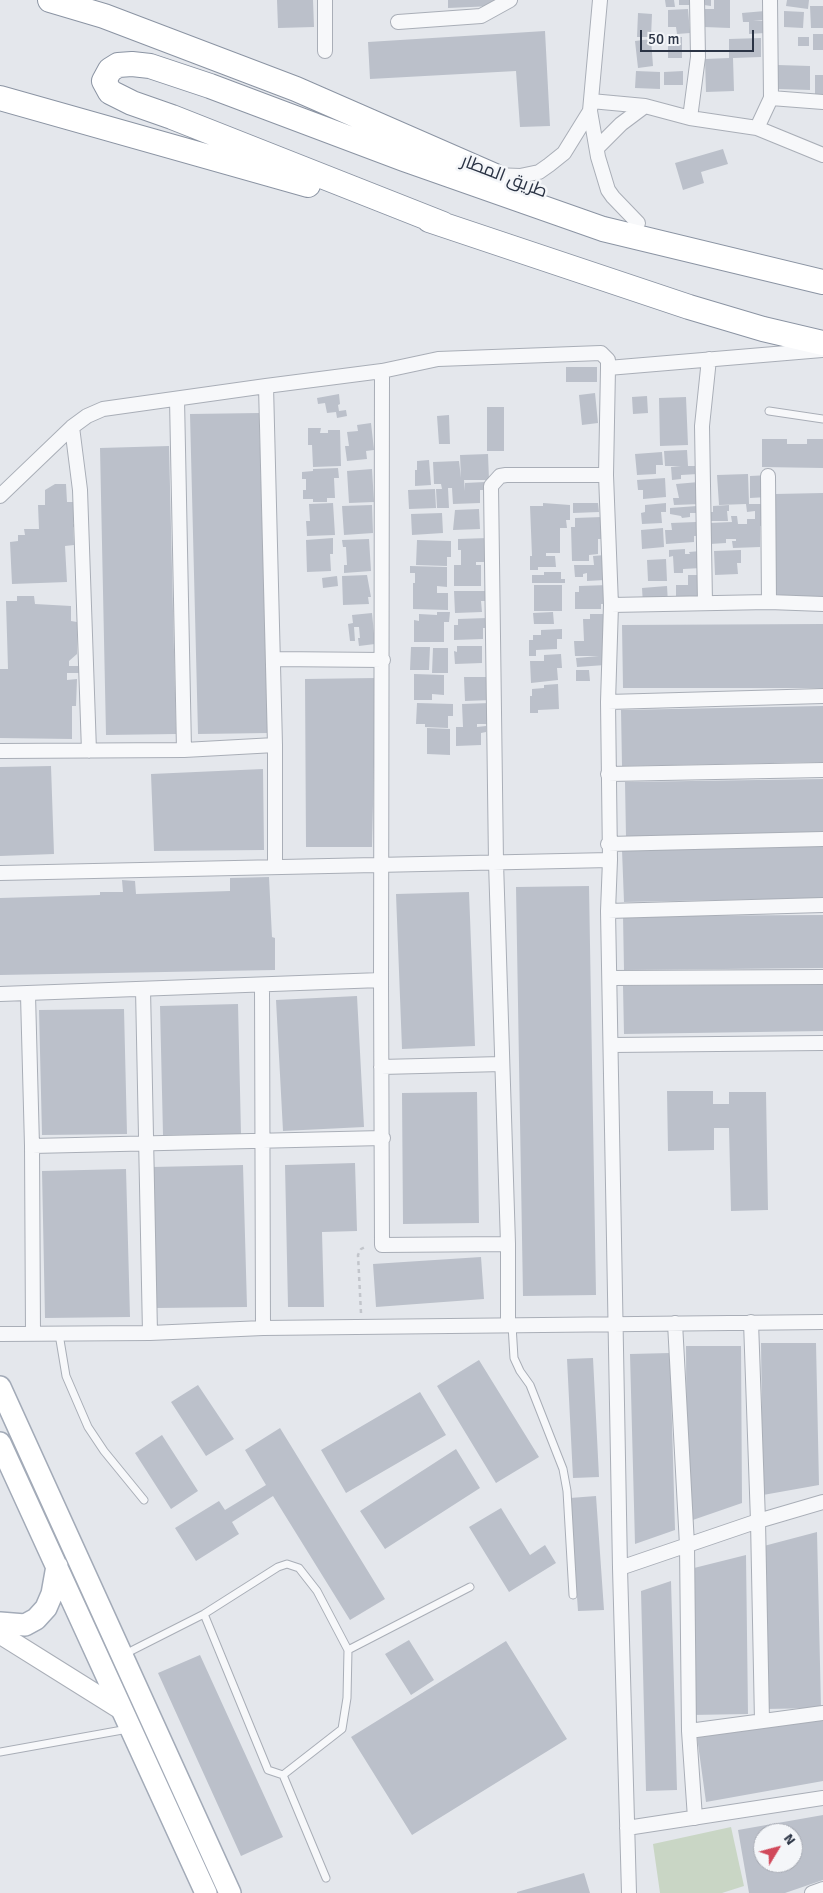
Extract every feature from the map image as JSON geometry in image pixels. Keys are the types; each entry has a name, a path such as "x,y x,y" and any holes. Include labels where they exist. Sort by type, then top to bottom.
{"highway":[{"name":"طريق المطار","path":"50,0 104,16 296,89 494,175 595,211 823,281"},
{"path":"443,224 172,117 132,104 110,92 104,81 110,70 118,65 150,66 210,86 404,159 603,229 823,281"},
{"path":"0,98 443,224 689,307 763,329 823,343"}],"main road":[{"path":"0,1387 230,1893"},
{"path":"0,1443 206,1893"},
{"path":"0,1622 25,1625 36,1619 46,1608 52,1594 57,1566"},
{"path":"0,1634 127,1719"}],"street":[{"path":"325,0 325,51"},
{"path":"398,22 481,16 510,0"},
{"path":"600,0 591,106 597,148 608,190 638,223"},
{"path":"690,118 698,57 697,0"},
{"path":"757,128 770,98 770,0"},
{"path":"770,98 823,102"},
{"path":"591,106 645,106 690,118 757,128 823,155"},
{"path":"494,175 520,176 539,172 549,165 564,153 591,106"},
{"path":"597,148 621,124 645,106"},
{"path":"608,368 823,350"},
{"path":"0,496 72,427 87,416 103,409 382,371 438,359 601,353 608,360 606,475 611,605 608,702 608,844 610,860 608,911 612,1045 620,1568 629,1893"},
{"path":"705,603 702,426 709,359"},
{"path":"382,371 382,1245 508,1244"},
{"path":"266,386 276,745 275,867"},
{"path":"177,399 184,750"},
{"path":"72,427 80,490 89,751"},
{"path":"510,1325 496,862 492,486 500,476 506,475 606,475"},
{"path":"768,476 769,602"},
{"path":"611,605 769,602 823,604"},
{"path":"273,659 383,660"},
{"path":"608,702 823,696"},
{"path":"0,751 184,750 276,745"},
{"path":"608,774 823,770"},
{"path":"608,844 823,839"},
{"path":"0,873 610,860"},
{"path":"608,911 823,905"},
{"path":"610,978 823,977"},
{"path":"0,994 28,995 381,980"},
{"path":"262,985 263,1328"},
{"path":"143,990 150,1333"},
{"path":"28,995 32,1146 32,1334"},
{"path":"612,1045 823,1043"},
{"path":"381,1067 502,1064"},
{"path":"32,1146 383,1138"},
{"path":"751,1322 758,1521 762,1721"},
{"path":"0,1334 150,1333 263,1328 823,1322"},
{"path":"674,1323 687,1545 689,1731 695,1818"},
{"path":"620,1568 758,1521 823,1502"},
{"path":"689,1731 823,1713"},
{"path":"627,1828 823,1798"},
{"path":"812,1893 823,1890"}],"lane":[{"path":"769,411 823,419"},
{"path":"510,1325 514,1358 520,1372 530,1385 564,1469 573,1595"},
{"path":"59,1334 66,1376 88,1427 104,1451 144,1500"},
{"path":"122,1656 204,1614 278,1567 287,1564 299,1568 316,1591 348,1650 347,1698 342,1729 283,1775"},
{"path":"348,1650 470,1586"},
{"path":"204,1614 268,1770 283,1775 326,1878"},
{"path":"0,1752 127,1719"}],"path":[{"path":"362,1327 358,1255 368,1245 382,1245"}],"green space":[{"path":"731,1827 744,1886 722,1893 660,1893 653,1844"}],"building":[{"path":"277,0 313,0 314,27 278,28"},
{"path":"448,0 493,0 493,6 448,8"},
{"path":"665,0 674,0 675,7 666,7"},
{"path":"679,0 692,0 692,5 679,5"},
{"path":"704,0 711,0 711,6 704,5"},
{"path":"714,0 730,0 730,28 704,27 704,9 714,9"},
{"path":"787,0 809,0 808,9 786,6"},
{"path":"810,6 823,6 823,28 811,28"},
{"path":"688,9 690,33 677,34 676,27 668,27 668,10"},
{"path":"765,11 765,20 753,21 764,21 765,33 749,34 749,22 743,22 742,13"},
{"path":"784,11 804,12 803,28 784,27"},
{"path":"638,13 652,14 651,37 637,37"},
{"path":"545,31 550,126 520,127 516,71 370,79 368,42"},
{"path":"813,34 823,34 823,50 813,50"},
{"path":"668,37 682,37 682,58 668,58"},
{"path":"798,37 809,37 809,46 798,46"},
{"path":"761,38 761,57 733,58 734,91 706,92 705,59 729,58 729,39"},
{"path":"651,39 653,66 638,68 635,41"},
{"path":"778,65 810,66 810,90 778,89"},
{"path":"636,71 660,72 660,89 635,88"},
{"path":"683,71 683,85 664,85 664,72"},
{"path":"815,75 823,75 823,96 815,96"},
{"path":"723,149 728,164 701,172 704,183 683,190 675,163"},
{"path":"566,367 597,367 597,382 566,382"},
{"path":"595,393 598,423 582,425 579,395"},
{"path":"339,394 339,411 346,410 347,416 337,418 336,412 327,413 325,403 318,404 317,398"},
{"path":"647,396 648,413 633,414 632,397"},
{"path":"686,397 688,445 660,446 659,398"},
{"path":"487,407 504,407 504,451 487,451"},
{"path":"259,413 268,733 198,734 190,414"},
{"path":"449,415 450,444 439,444 437,416"},
{"path":"371,423 374,450 366,451 367,459 347,461 345,446 349,446 347,432 358,431 357,425"},
{"path":"308,428 321,428 320,433 328,433 328,430 340,430 341,466 313,467 312,445 308,445"},
{"path":"762,439 787,439 787,444 807,444 807,439 823,439 823,468 762,467"},
{"path":"169,446 176,734 106,735 100,448"},
{"path":"687,450 688,466 697,466 698,474 681,475 681,479 672,480 671,467 681,466 665,466 664,451"},
{"path":"662,452 663,465 656,465 656,474 637,475 635,454"},
{"path":"488,454 489,480 464,480 465,491 465,483 485,482 485,490 480,490 480,503 453,504 452,488 448,488 449,508 437,508 436,489 442,489 441,484 434,484 433,462 459,461 461,478 460,455"},
{"path":"429,460 431,485 415,486 417,461"},
{"path":"338,468 339,478 334,478 335,498 327,498 327,502 313,502 313,499 303,499 303,490 306,490 306,479 302,479 302,472 313,471 313,469"},
{"path":"372,469 374,502 349,503 347,471"},
{"path":"748,474 749,504 774,504 768,497 750,498 750,476 770,475 775,494 823,493 823,600 776,601 775,525 760,526 760,547 733,548 732,541 736,541 736,539 726,539 726,543 710,544 709,523 732,522 731,516 737,516 738,524 747,524 747,519 755,519 755,511 747,512 746,504 719,505 717,475"},
{"path":"665,478 666,497 643,499 643,490 638,490 637,480"},
{"path":"699,482 701,504 674,505 673,498 679,498 676,484"},
{"path":"55,484 66,484 67,502 73,502 74,545 65,546 67,582 12,584 10,542 18,541 18,535 25,535 24,529 39,529 38,505 45,505 45,490"},
{"path":"435,489 436,508 409,509 408,490"},
{"path":"333,503 335,535 307,536 306,521 310,521 309,504"},
{"path":"543,503 570,505 570,520 566,520 567,528 560,528 560,553 546,553 546,556 555,556 556,567 538,567 538,570 530,570 530,556 532,556 530,506 543,506"},
{"path":"573,503 598,503 599,512 573,513"},
{"path":"666,503 666,512 661,512 662,523 642,524 641,513 645,512 645,505"},
{"path":"372,505 373,533 344,535 342,506"},
{"path":"729,505 729,511 727,511 728,521 710,521 710,512 713,512 713,506"},
{"path":"697,506 697,513 690,513 690,517 682,518 681,516 670,514 670,508"},
{"path":"479,509 480,529 453,530 455,510"},
{"path":"442,513 443,533 412,535 411,514"},
{"path":"602,517 602,539 598,539 598,554 589,555 589,561 572,561 571,527 575,527 575,518"},
{"path":"702,517 701,536 694,536 694,542 666,544 665,530 672,530 671,523 696,522 696,518"},
{"path":"663,528 664,547 642,549 641,530"},
{"path":"333,538 333,554 330,554 331,571 307,572 306,540"},
{"path":"488,538 487,562 476,562 476,565 481,565 481,586 454,586 454,565 461,565 461,550 458,550 458,539"},
{"path":"369,539 371,571 344,573 344,565 347,565 346,547 343,547 342,540"},
{"path":"417,540 451,541 451,557 447,557 447,566 416,565"},
{"path":"685,549 685,554 701,551 701,568 683,569 683,573 674,573 673,556 669,557 669,550"},
{"path":"741,550 741,563 737,563 738,574 715,575 714,551"},
{"path":"605,555 605,580 587,581 587,573 583,574 583,577 575,577 574,565 594,565 593,556"},
{"path":"666,559 667,581 648,581 647,560"},
{"path":"410,566 447,567 447,587 437,586 437,593 448,593 448,610 413,609 415,573 410,573"},
{"path":"544,572 561,572 561,579 565,579 565,583 532,583 532,575 544,575"},
{"path":"367,575 371,597 368,597 369,604 343,605 342,576"},
{"path":"688,575 698,575 698,598 676,598 676,585 688,585"},
{"path":"337,576 338,586 323,588 322,578"},
{"path":"534,585 562,585 562,611 534,611"},
{"path":"608,585 608,604 601,604 601,609 575,609 575,592 579,592 579,586"},
{"path":"667,586 668,603 643,605 642,588"},
{"path":"454,591 485,591 485,601 481,601 482,612 455,613"},
{"path":"17,596 34,596 35,604 71,606 71,621 77,622 77,654 69,661 69,666 83,666 83,673 67,673 67,680 77,679 76,706 72,706 72,739 0,738 0,669 8,669 6,601 17,601"},
{"path":"437,612 450,612 449,622 444,622 444,642 414,642 414,620 419,621 419,614 437,615"},
{"path":"553,612 554,624 534,624 533,613"},
{"path":"372,613 375,644 359,646 359,627 354,627 355,641 350,641 348,624 353,623 352,615"},
{"path":"590,614 604,614 605,665 577,667 576,658 599,656 575,656 574,641 584,641 583,619 590,619"},
{"path":"487,618 487,628 483,628 483,639 454,640 454,625 458,625 458,619"},
{"path":"823,624 823,688 623,688 622,625"},
{"path":"562,629 562,639 557,639 557,649 536,650 536,656 529,656 529,640 533,640 533,635 541,635 541,630"},
{"path":"457,646 482,646 482,663 455,664 454,651 457,652"},
{"path":"411,647 430,647 429,670 410,670"},
{"path":"433,648 448,648 448,673 432,673"},
{"path":"561,654 562,668 557,668 558,680 531,683 530,661 544,661 544,655"},
{"path":"576,670 589,670 590,681 576,681"},
{"path":"414,674 444,675 444,695 432,694 432,700 414,700"},
{"path":"464,677 491,677 492,700 465,701"},
{"path":"376,678 372,847 306,847 305,679"},
{"path":"558,684 559,709 538,710 538,713 530,713 532,689 544,688 544,685"},
{"path":"417,703 453,704 453,716 448,716 448,728 425,727 425,724 416,724"},
{"path":"490,703 490,718 487,718 487,724 477,724 477,727 486,726 486,732 481,733 481,745 456,746 456,727 463,727 462,704"},
{"path":"823,706 823,762 622,766 621,710"},
{"path":"427,728 450,729 450,755 427,754"},
{"path":"51,766 54,854 0,856 0,767"},
{"path":"263,769 264,850 154,851 151,774"},
{"path":"823,779 823,834 626,837 625,782"},
{"path":"823,846 823,898 624,902 622,850"},
{"path":"269,877 272,937 275,938 275,970 0,975 0,898 100,895 100,892 123,892 122,880 135,881 136,894 230,891 230,878"},
{"path":"589,886 596,1295 523,1296 516,887"},
{"path":"469,892 475,1046 402,1049 396,894"},
{"path":"823,915 823,968 624,970 623,916"},
{"path":"823,984 823,1031 624,1034 623,986"},
{"path":"357,996 364,1127 283,1131 276,1000"},
{"path":"238,1004 241,1134 163,1135 160,1006"},
{"path":"124,1009 127,1134 42,1135 39,1010"},
{"path":"667,1091 713,1091 713,1104 729,1104 729,1092 766,1092 768,1210 731,1211 729,1128 714,1128 714,1150 668,1151"},
{"path":"477,1092 479,1223 403,1224 402,1093"},
{"path":"355,1163 357,1231 322,1232 324,1307 288,1307 285,1165"},
{"path":"243,1165 247,1307 155,1308 152,1167"},
{"path":"126,1169 130,1317 45,1318 42,1171"},
{"path":"481,1257 484,1299 376,1307 373,1264"},
{"path":"761,1343 816,1343 819,1485 763,1495"},
{"path":"686,1346 741,1346 742,1503 687,1522"},
{"path":"670,1353 675,1530 635,1544 630,1354"},
{"path":"593,1358 599,1477 573,1478 567,1359"},
{"path":"479,1360 539,1457 496,1483 437,1386"},
{"path":"198,1385 234,1439 206,1456 171,1402"},
{"path":"420,1392 446,1435 346,1493 321,1450"},
{"path":"280,1428 385,1599 350,1620 273,1496 232,1522 239,1534 196,1561 175,1528 219,1501 225,1510 266,1485 245,1450"},
{"path":"162,1435 198,1491 171,1509 135,1453"},
{"path":"456,1449 480,1488 385,1549 360,1511"},
{"path":"596,1496 604,1610 578,1611 570,1498"},
{"path":"501,1508 530,1555 545,1545 556,1563 509,1592 469,1527"},
{"path":"817,1532 821,1708 765,1709 760,1547"},
{"path":"746,1555 748,1714 691,1715 690,1569"},
{"path":"671,1581 677,1790 646,1791 641,1591"},
{"path":"409,1640 434,1680 411,1695 385,1654"},
{"path":"506,1641 567,1739 412,1835 351,1737"},
{"path":"200,1655 283,1837 241,1856 158,1673"},
{"path":"823,1719 823,1781 706,1802 697,1737"},
{"path":"823,1815 823,1880 785,1893 749,1893 738,1830 753,1827 753,1873 803,1873 803,1823 778,1823"},
{"path":"584,1873 590,1893 517,1893 517,1892"}]}
